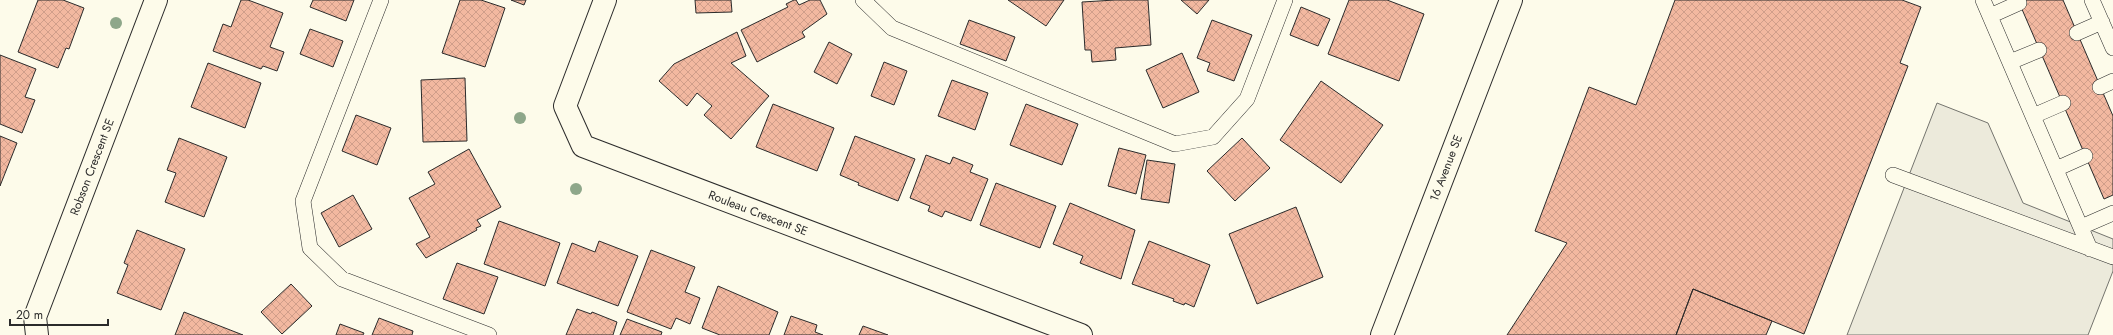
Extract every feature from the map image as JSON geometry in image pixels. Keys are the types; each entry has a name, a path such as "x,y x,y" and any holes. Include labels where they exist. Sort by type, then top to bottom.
{"street":[{"name":"Robson Crescent SE","path":"37,335 35,317 156,0"},
{"name":"Rouleau Crescent SE","path":"605,0 565,106 583,146 1080,335"},
{"name":"16 Avenue SE","path":"1382,335 1510,0"}],"lane":[{"path":"381,0 303,201 310,248 342,279 489,335"},
{"path":"863,0 892,28 1175,144 1213,137 1247,99 1285,0"},
{"path":"1983,0 2090,249"},
{"path":"2092,0 2113,48"},
{"path":"1990,16 2019,3"},
{"path":"2077,33 2102,22"},
{"path":"2010,62 2039,50"},
{"path":"2033,116 2063,103"},
{"path":"2056,169 2085,156"},
{"path":"1893,175 2113,258"},
{"path":"2081,227 2113,213"}],"shaded area":[{"path":"1937,103 1988,123 2023,203 2113,239 2113,271 2088,335 1847,335"}],"building":[{"path":"38,0 63,0 84,8 69,49 66,48 58,68 18,52"},
{"path":"241,0 248,0 283,13 270,47 284,52 277,71 263,66 261,69 213,51 223,24 231,27"},
{"path":"313,0 354,0 346,21 310,7"},
{"path":"460,0 481,0 505,8 485,67 442,53"},
{"path":"511,0 526,0 524,5"},
{"path":"695,0 731,0 732,12 696,13"},
{"path":"796,0 799,5 810,0 820,0 827,14 802,32 805,37 757,62 741,30 788,7 786,4"},
{"path":"1008,0 1064,0 1046,26"},
{"path":"1148,0 1151,45 1115,48 1116,60 1092,62 1091,50 1085,50 1082,2"},
{"path":"1181,0 1209,0 1197,14"},
{"path":"1349,0 1387,0 1424,14 1399,81 1328,54"},
{"path":"1675,0 1902,0 1921,7 1900,63 1908,66 1804,334 1693,289 1676,335 1507,335 1567,243 1535,231 1589,87 1636,105"},
{"path":"2018,0 2063,0 2113,116 2113,195 2104,199"},
{"path":"1301,7 1330,19 1318,46 1290,35"},
{"path":"969,20 1015,37 1006,61 960,44"},
{"path":"1212,20 1252,35 1234,81 1207,71 1210,63 1197,58"},
{"path":"310,29 343,41 333,67 300,54"},
{"path":"737,32 746,56 731,63 769,96 731,139 704,115 712,106 697,93 687,106 659,81 674,64"},
{"path":"829,42 852,54 837,84 814,72"},
{"path":"1182,53 1199,92 1163,108 1146,70"},
{"path":"0,55 36,69 25,97 35,100 22,133 0,124"},
{"path":"884,62 907,71 894,105 871,96"},
{"path":"208,63 261,83 245,128 191,107"},
{"path":"465,78 467,141 423,142 421,80"},
{"path":"952,80 988,93 975,130 938,116"},
{"path":"1321,81 1383,125 1341,183 1280,140"},
{"path":"773,104 834,128 817,171 756,147"},
{"path":"1026,104 1078,124 1062,165 1010,145"},
{"path":"356,115 391,128 377,165 342,151"},
{"path":"0,136 17,143 0,186"},
{"path":"855,136 915,159 898,201 858,185 859,183 840,175"},
{"path":"179,138 227,157 204,217 165,202 176,173 167,170"},
{"path":"1242,138 1270,168 1235,201 1207,171"},
{"path":"1119,148 1146,155 1136,194 1108,186"},
{"path":"469,149 501,207 477,220 481,226 476,228 477,230 426,258 416,244 430,237 409,198 435,184 428,172"},
{"path":"926,155 950,164 953,157 973,165 970,172 988,179 971,221 945,211 942,217 928,211 930,206 910,198"},
{"path":"1147,160 1175,164 1169,203 1141,199"},
{"path":"996,183 1056,206 1040,248 980,225"},
{"path":"353,195 372,229 339,247 321,213"},
{"path":"1070,203 1135,230 1121,279 1080,263 1083,256 1053,244"},
{"path":"1296,207 1323,277 1257,304 1229,234"},
{"path":"499,221 560,243 545,286 484,264"},
{"path":"137,230 185,249 161,310 117,293 128,265 124,263"},
{"path":"599,241 638,256 618,306 557,283 572,243 595,252"},
{"path":"1149,241 1210,265 1194,307 1185,303 1184,305 1173,301 1174,299 1132,284"},
{"path":"651,250 695,267 685,292 700,298 690,324 676,318 671,329 627,312"},
{"path":"457,263 498,277 484,314 443,299"},
{"path":"291,284 312,306 282,334 261,312"},
{"path":"718,286 778,312 769,335 720,335 702,328"},
{"path":"1693,289 1772,321 1766,335 1676,335"},
{"path":"577,309 591,314 592,312 617,322 613,335 566,335"},
{"path":"184,312 243,335 175,335"},
{"path":"791,316 817,325 815,332 823,335 784,335"},
{"path":"379,318 413,331 412,335 372,335"},
{"path":"627,319 662,332 661,335 620,335"},
{"path":"340,324 364,333 363,335 336,335"},
{"path":"863,326 888,335 859,335"}]}
